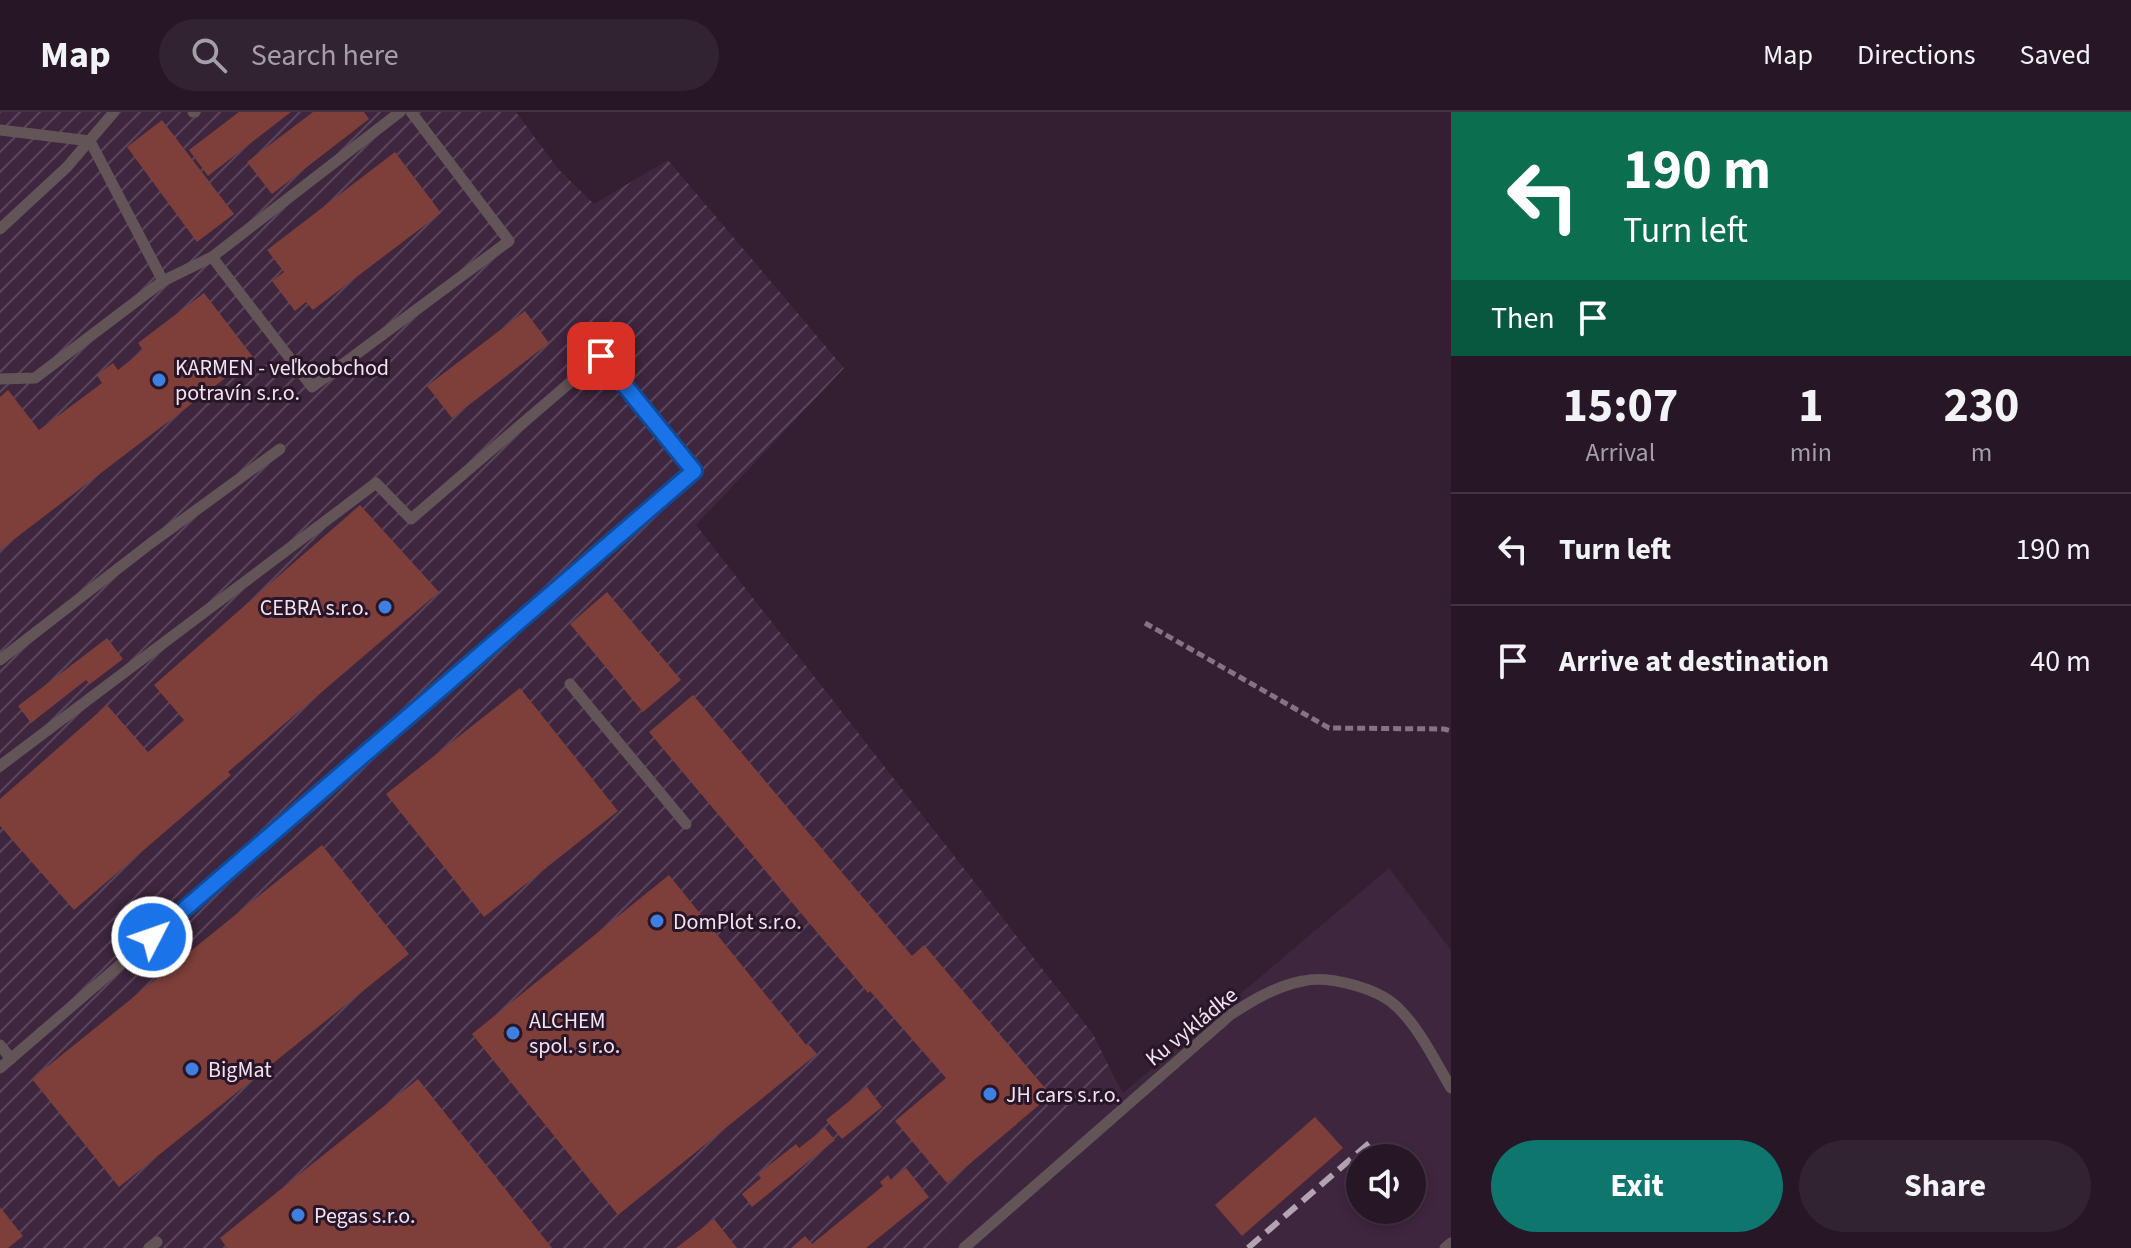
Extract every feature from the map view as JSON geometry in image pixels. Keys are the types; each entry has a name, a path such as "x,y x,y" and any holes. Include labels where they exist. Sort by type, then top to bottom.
{"lane":[{"path":"0,229 67,167 114,112"},
{"path":"0,379 35,378 163,281 212,257 400,112"},
{"path":"212,257 312,387 509,241 411,112"},
{"path":"0,130 90,141"},
{"path":"90,141 163,281"},
{"path":"0,766 376,483 411,519 601,356 694,471 0,1068"},
{"path":"0,660 151,543 280,449"},
{"path":"570,684 686,824"},
{"name":"Ku vykládke","path":"964,1248 1230,1015 1261,995 1305,980 1359,985 1395,1005 1414,1028 1451,1088"},
{"path":"0,1045 11,1059"},
{"path":"1445,1248 1451,1243"}],"path":[{"path":"1145,623 1329,728 1451,731"}],"shaded area":[{"path":"0,112 516,112 559,170 594,204 668,160 844,368 696,525 1093,1034 1114,1077 936,1248 0,1248"},
{"path":"1389,868 1451,950 1451,1248 936,1248 1114,1077 1123,1093"}],"building":[{"path":"239,112 291,112 208,176 189,150"},
{"path":"313,112 364,112 369,119 272,194 247,162"},
{"path":"162,120 234,214 197,242 127,147"},
{"path":"395,152 441,213 313,310 306,302 295,311 272,281 284,272 267,250"},
{"path":"204,293 253,357 0,550 0,397 8,390 39,430 102,383 97,375 113,363 118,370 143,350 138,343"},
{"path":"525,311 549,343 452,418 427,386"},
{"path":"360,505 439,592 228,772 231,775 74,910 0,826 0,799 107,705 148,752 184,720 154,685"},
{"path":"607,592 681,680 643,712 570,624"},
{"path":"107,638 123,659 90,684 86,680 31,723 18,706"},
{"path":"520,688 618,811 484,917 386,794"},
{"path":"693,695 912,956 924,945 1051,1095 947,1183 895,1121 946,1078 870,991 868,993 649,732"},
{"path":"322,845 409,954 119,1187 32,1079"},
{"path":"669,875 807,1046 817,1054 618,1215 472,1034"},
{"path":"418,1079 552,1248 227,1248 220,1238"},
{"path":"867,1087 882,1107 842,1139 826,1120"},
{"path":"1315,1117 1343,1148 1242,1236 1215,1205"},
{"path":"825,1128 835,1140 752,1207 742,1194 761,1178 758,1174 796,1144 799,1148"},
{"path":"906,1168 929,1197 866,1248 791,1248 805,1236 812,1244 883,1186 880,1182 888,1175 891,1180"},
{"path":"0,1207 23,1236 8,1248 0,1248"},
{"path":"714,1219 737,1248 676,1248"}],"railway":[{"path":"1248,1248 1374,1139"}],"place":[{"name":"KARMEN - veľkoobchod potravín s.r.o.","path":"159,380"},
{"name":"CEBRA s.r.o.","path":"385,607"},
{"name":"DomPlot s.r.o.","path":"657,921"},
{"name":"ALCHEM spol. s r.o.","path":"513,1033"},
{"name":"BigMat","path":"192,1069"},
{"name":"JH cars s.r.o.","path":"990,1094"},
{"name":"Pegas s.r.o.","path":"298,1215"}],"route":[{"path":"152,937 694,471 601,356"}]}
